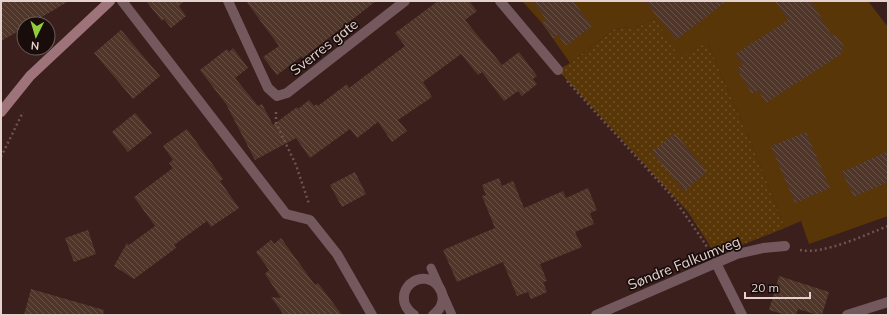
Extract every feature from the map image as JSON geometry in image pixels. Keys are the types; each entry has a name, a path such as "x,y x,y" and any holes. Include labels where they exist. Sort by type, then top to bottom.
{"street":[{"path":"1,112 30,76 110,1"},
{"path":"122,1 286,214 310,220 337,254 372,315"},
{"path":"228,1 268,88 277,96"},
{"name":"Sverres gate","path":"277,96 287,93 405,1"},
{"path":"500,1 558,70"},
{"name":"Søndre Falkumveg","path":"596,315 737,254 763,248 785,246"},
{"path":"716,263 742,315"},
{"path":"414,315 406,308 403,299 408,286 419,279 430,280 439,286 442,292 443,300 441,306 433,315"},
{"path":"847,315 888,302"}],"lane":[{"path":"431,268 452,315"}],"path":[{"path":"558,70 672,196 700,236 716,263"},
{"path":"277,96 276,123 296,165 311,209 310,220"},
{"path":"785,246 807,251 830,248 888,226"}],"shaded area":[{"path":"522,1 868,1 888,27 888,216 809,244 801,221 785,228 752,145 707,42 680,59 654,18 640,26 614,29 570,63 542,23"},
{"path":"654,18 680,58 707,42 752,145 785,228 716,255 688,212 558,70 570,63 614,29 640,26"}],"building":[{"path":"1,1 69,1 44,16 16,16 16,33 1,41"},
{"path":"146,1 184,1 179,6 186,16 171,28 164,19 162,21"},
{"path":"246,1 376,1 303,58 302,56 277,75 263,57 279,46"},
{"path":"438,1 469,1 477,11 465,20 502,65 519,52 537,76 533,79 537,84 522,96 518,91 504,101 482,72 478,75 461,54 423,82 432,97 398,120 407,131 392,142 378,122 357,138 350,129 310,158 296,138 255,160 226,104 200,70 227,49 229,52 233,48 248,68 235,78 258,106 262,104 273,125 309,100 314,106 317,104 318,106 347,84 349,88 405,46 395,33"},
{"path":"532,1 573,1 592,26 566,46 558,35 553,38 542,23 546,19"},
{"path":"645,1 727,1 676,40"},
{"path":"775,1 811,1 832,36 836,34 845,48 841,51 843,53 766,103 758,90 752,94 737,69 743,65 735,54 788,20"},
{"path":"121,30 160,76 133,99 94,53"},
{"path":"135,113 152,133 128,152 112,132"},
{"path":"187,129 223,179 220,181 239,208 211,227 207,221 174,245 176,248 134,279 114,266 127,243 129,245 155,226 134,197 173,168 169,163 173,160 163,146"},
{"path":"806,132 830,188 795,203 771,146"},
{"path":"675,133 707,172 684,191 652,152"},
{"path":"888,151 888,182 854,197 842,172"},
{"path":"355,172 366,194 342,207 330,185"},
{"path":"499,178 502,186 513,181 524,208 563,191 566,198 588,188 597,210 590,213 594,224 575,232 582,247 540,264 547,281 543,282 547,292 531,299 528,292 517,296 503,262 457,282 443,250 495,228 482,196 486,195 482,185"},
{"path":"88,230 96,254 74,262 65,238"},
{"path":"281,238 315,285 318,283 342,315 284,315 271,297 281,298 265,274 269,270 256,252 271,240 274,244"},
{"path":"779,276 829,292 822,315 798,309 796,315 786,315 769,310"},
{"path":"31,289 104,310 103,315 24,315"}]}
